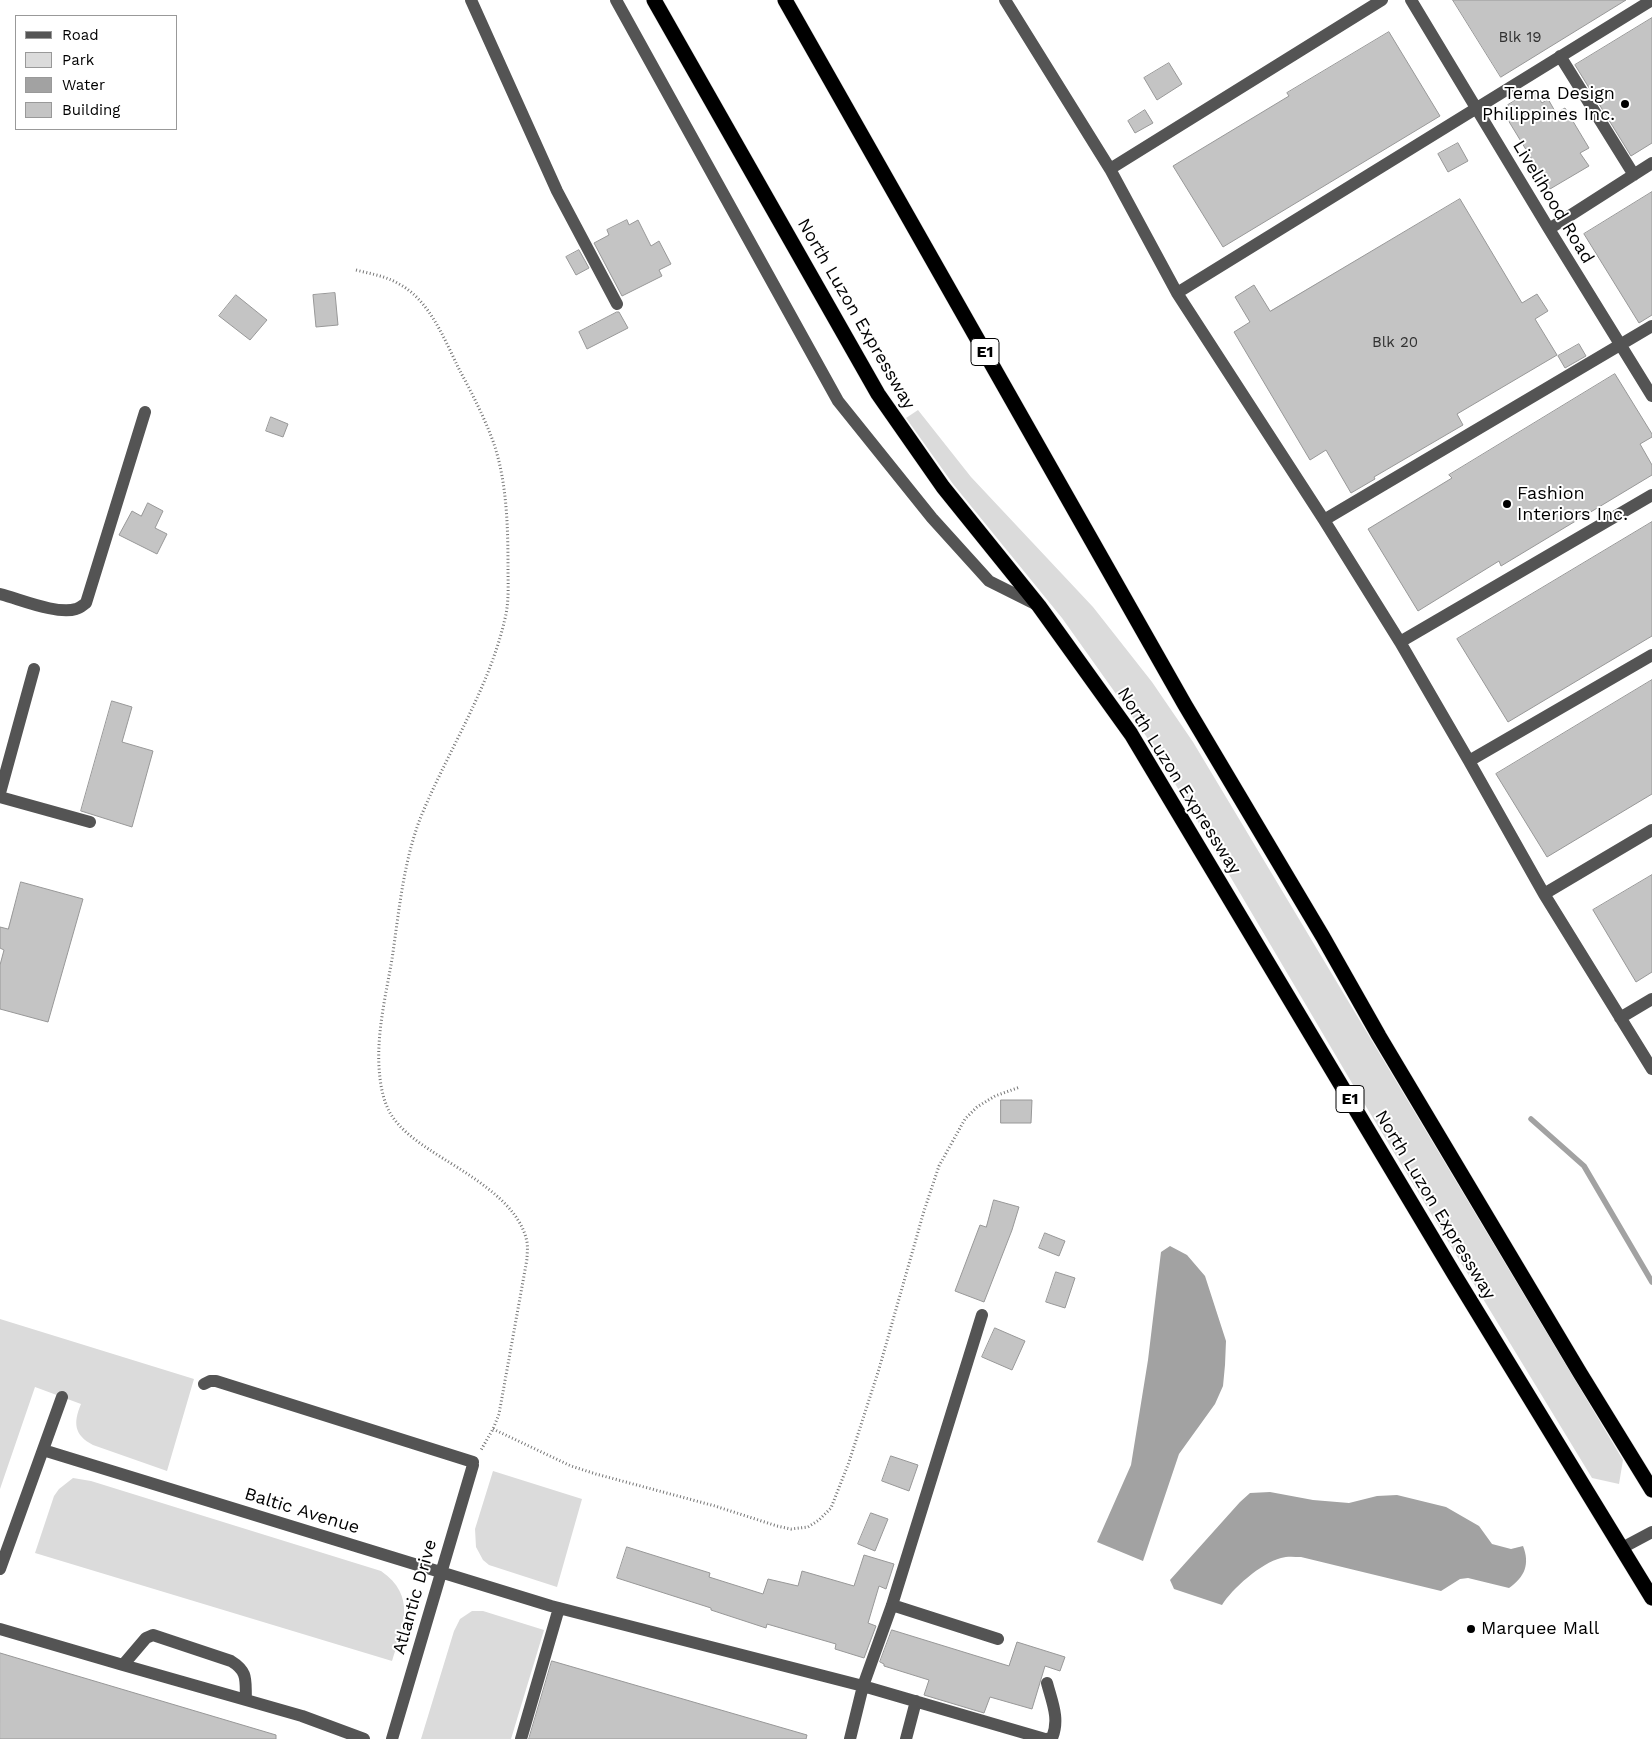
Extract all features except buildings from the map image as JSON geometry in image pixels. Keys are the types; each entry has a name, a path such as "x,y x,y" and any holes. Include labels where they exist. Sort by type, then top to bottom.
{"highway":[{"name":"North Luzon Expressway","path":"654,0 878,394 943,487 1039,606 1131,734 1454,1274 1652,1598"},
{"name":"E1","path":"785,0 1185,704 1384,1044 1575,1365 1652,1490"}],"street":[{"path":"472,0 557,191 617,304"},
{"path":"616,0 838,401 932,518 989,581 1039,606"},
{"path":"1005,0 1110,169 1177,293 1324,520 1400,642 1544,894 1652,1070"},
{"path":"1110,169 1382,0"},
{"name":"Livelihood Road","path":"1412,0 1549,229 1652,396"},
{"path":"1177,293 1652,0"},
{"path":"1560,56 1634,175"},
{"path":"1549,229 1652,164"},
{"path":"1324,520 1652,326"},
{"path":"0,594 66,611 77,609 86,603 145,412"},
{"path":"1400,642 1652,495"},
{"path":"1469,761 1652,655"},
{"path":"0,793 34,669"},
{"path":"0,797 90,822"},
{"path":"1544,894 1652,830"},
{"path":"1620,1018 1652,998"},
{"path":"850,1739 863,1686 892,1605 982,1315"},
{"path":"204,1384 216,1381 473,1464"},
{"path":"0,1569 62,1397"},
{"name":"Baltic Avenue","path":"43,1450 555,1607 916,1701 998,1733 1046,1739"},
{"name":"Atlantic Drive","path":"392,1739 473,1464"},
{"path":"1622,1548 1652,1532"},
{"path":"892,1605 998,1639"},
{"path":"520,1739 555,1607"},
{"path":"0,1629 302,1716 364,1739"},
{"path":"123,1665 146,1638 153,1635 231,1661 244,1672 246,1700"},
{"path":"1046,1739 1052,1738 1057,1719 1047,1683"},
{"path":"906,1739 916,1701"}],"path":[{"path":"356,270 386,277 402,285 416,296 428,311 487,425 495,447 506,511 507,610 501,636 489,667 420,820 410,848 385,999 380,1036 379,1064 382,1091 389,1112 400,1126 415,1140 497,1196 521,1224 527,1243 527,1259 499,1414 493,1429 473,1464"},
{"path":"493,1429 546,1455 596,1474 716,1506 777,1526 791,1529 808,1527 819,1520 831,1508 849,1462 939,1166 965,1118 977,1106 995,1096 1020,1087"}],"green space":[{"path":"918,410 971,477 1093,607 1152,682 1193,742 1623,1460 1619,1484 1592,1478 1359,1095 1146,736 1062,618 953,484 906,418"},
{"path":"0,1319 194,1379 167,1471 93,1445 82,1437 77,1428 77,1417 81,1404 35,1387 0,1489"},
{"path":"493,1471 582,1499 557,1587 489,1565 483,1560 476,1547 475,1529"},
{"path":"73,1478 91,1481 381,1571 392,1581 403,1601 403,1624 392,1661 35,1553 54,1496 59,1489"},
{"path":"472,1611 483,1611 544,1630 511,1739 421,1739 454,1631 460,1619"}],"water":[{"path":"1170,1246 1187,1255 1205,1276 1226,1341 1225,1365 1223,1386 1215,1404 1179,1454 1143,1561 1097,1542 1131,1465 1148,1360 1161,1252"},
{"path":"1270,1492 1313,1500 1349,1503 1377,1496 1397,1495 1446,1507 1479,1526 1492,1544 1511,1549 1523,1546 1526,1559 1525,1570 1509,1588 1468,1578 1460,1579 1441,1591 1301,1557 1283,1557 1256,1571 1240,1584 1222,1605 1174,1589 1170,1580 1240,1502 1250,1493"}],"waterway":[{"path":"1531,1119 1584,1166 1652,1282"}],"place":[{"name":"Tema Design Philippines Inc.","path":"1625,104"},
{"name":"Fashion Interiors Inc.","path":"1507,504"},
{"name":"Marquee Mall","path":"1471,1629"}]}
